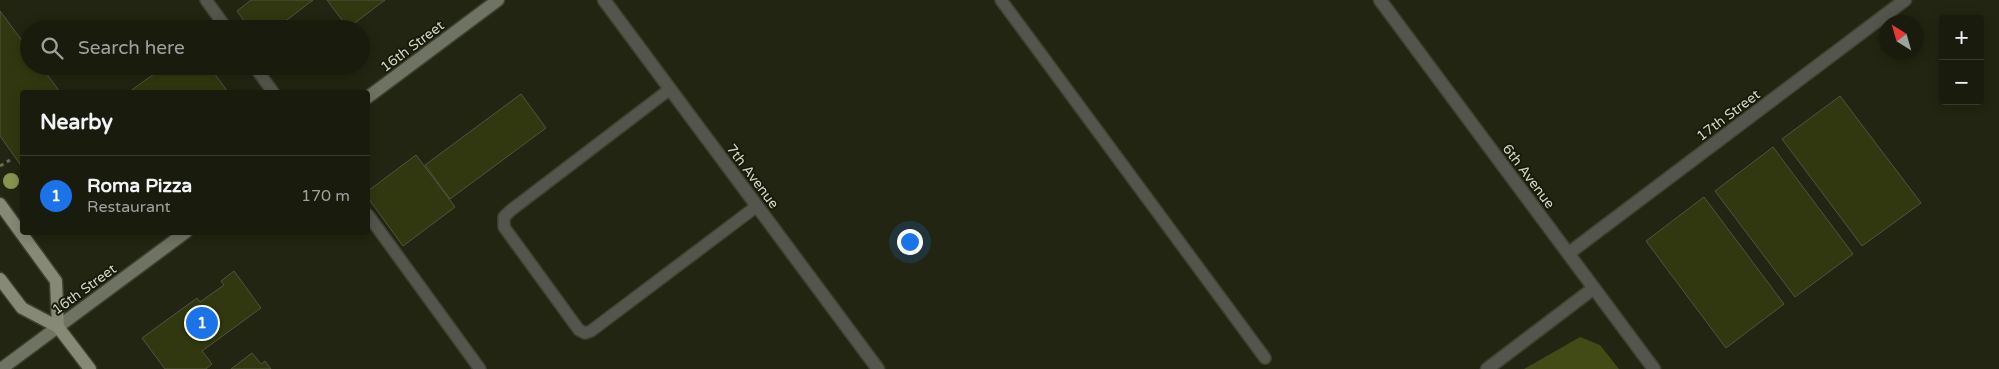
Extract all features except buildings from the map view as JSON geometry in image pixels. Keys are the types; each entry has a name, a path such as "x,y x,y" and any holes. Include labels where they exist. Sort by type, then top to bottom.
{"main road":[{"name":"16th Street","path":"370,96 498,0"},
{"path":"0,204 20,232"},
{"path":"23,235 56,281 58,327"},
{"name":"16th Street","path":"1,369 182,235"},
{"path":"0,279 22,308 58,327 90,369"}],"street":[{"name":"7th Avenue","path":"604,0 878,369"},
{"name":"6th Avenue","path":"1380,0 1654,369"},
{"name":"17th Street","path":"1569,254 1905,0"},
{"path":"1487,369 1594,288"}],"lane":[{"path":"206,0 220,20"},
{"path":"1001,0 1265,358"},
{"path":"261,75 272,90"},
{"path":"670,89 510,210 504,218 504,227 579,330 585,333 591,331 757,206"},
{"path":"370,218 480,369"}],"path":[{"path":"0,166 10,160"}],"green space":[{"path":"1580,337 1600,345 1619,369 1524,369"}],"place":[{"name":"Roma Pizza","path":"202,323"}]}
